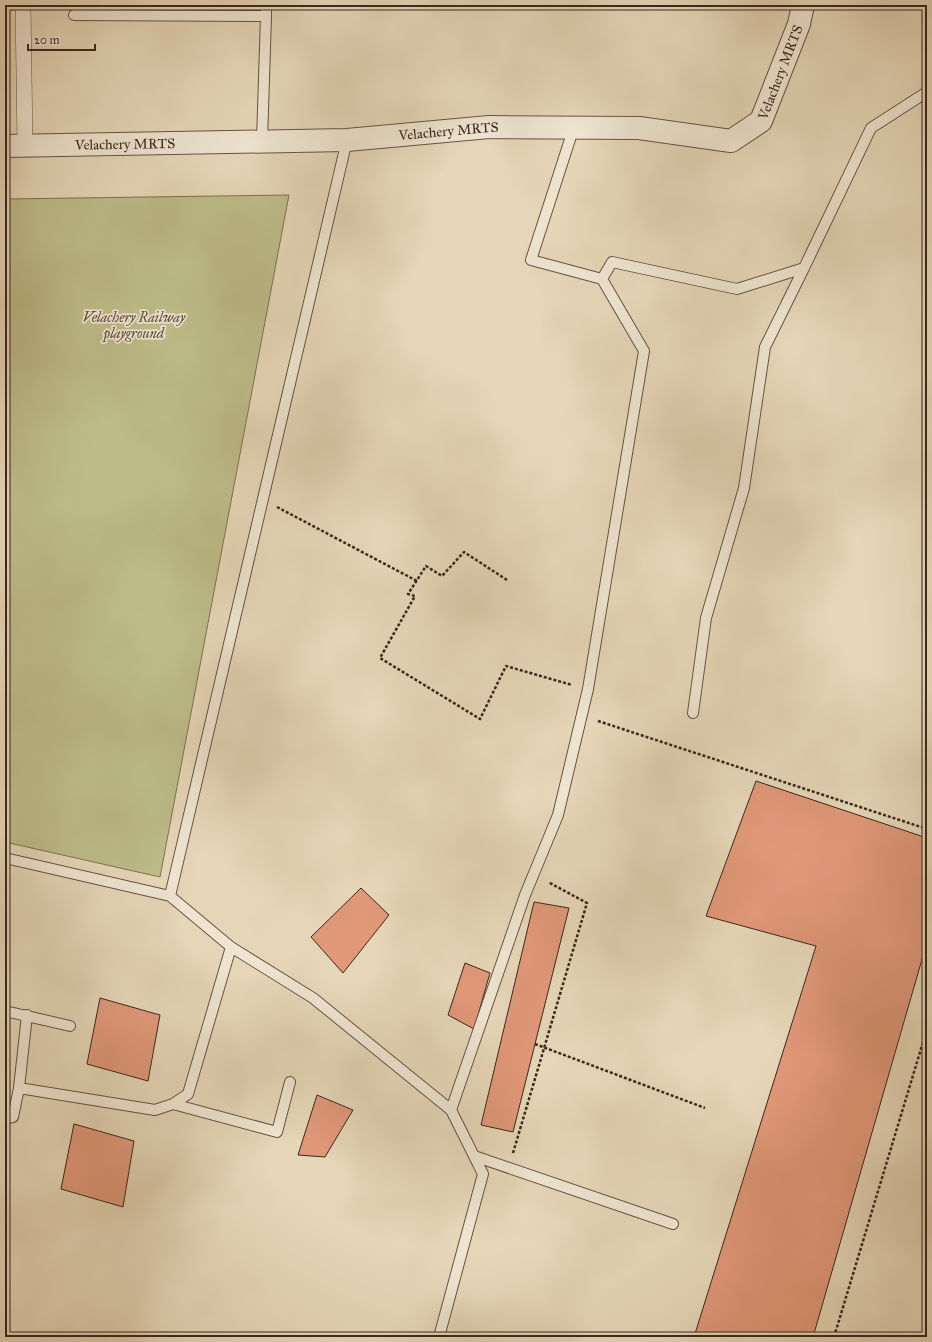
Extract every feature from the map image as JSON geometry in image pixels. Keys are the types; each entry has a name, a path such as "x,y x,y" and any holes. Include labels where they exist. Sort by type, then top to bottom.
{"street":[{"path":"15,145 23,5"},
{"name":"Velachery MRTS","path":"15,145 347,140 489,127 638,128 731,141 761,121 799,24 803,5"}],"lane":[{"path":"262,141 266,5"},
{"path":"74,15 266,16"},
{"path":"693,713 706,618 744,488 765,347 871,128 927,92"},
{"path":"451,1110 534,874 558,815 588,689 644,351 602,279 531,260 574,127"},
{"path":"170,896 347,140"},
{"path":"602,279 612,262 737,289 804,268"},
{"path":"5,858 170,896 231,947 313,998 451,1110 483,1174 439,1337"},
{"path":"19,1088 155,1110 173,1104 188,1094 231,947"},
{"path":"5,1011 70,1026"},
{"path":"5,1119 13,1117 19,1088 27,1016"},
{"path":"173,1104 277,1132 290,1082"},
{"path":"474,1156 673,1224"}],"path":[{"path":"263,500 417,581"},
{"path":"507,580 464,552 442,576 426,566 408,594 415,596 380,658 480,719 506,666 588,689"},
{"path":"582,716 927,829"},
{"path":"508,1168 587,903 534,874"},
{"path":"834,1337 927,1029"},
{"path":"535,1044 705,1108"}],"green space":[{"name":"Velachery Railway playground","path":"289,195 160,877 5,842 5,199"}],"building":[{"path":"756,781 927,838 927,942 813,1337 694,1337 816,946 706,916"},
{"path":"361,888 389,915 343,973 311,937"},
{"path":"534,902 569,908 513,1132 481,1125"},
{"path":"465,963 490,973 474,1029 448,1015"},
{"path":"100,998 160,1015 148,1081 87,1064"},
{"path":"317,1095 353,1110 325,1157 298,1155"},
{"path":"74,1124 134,1141 123,1207 61,1189"}]}
